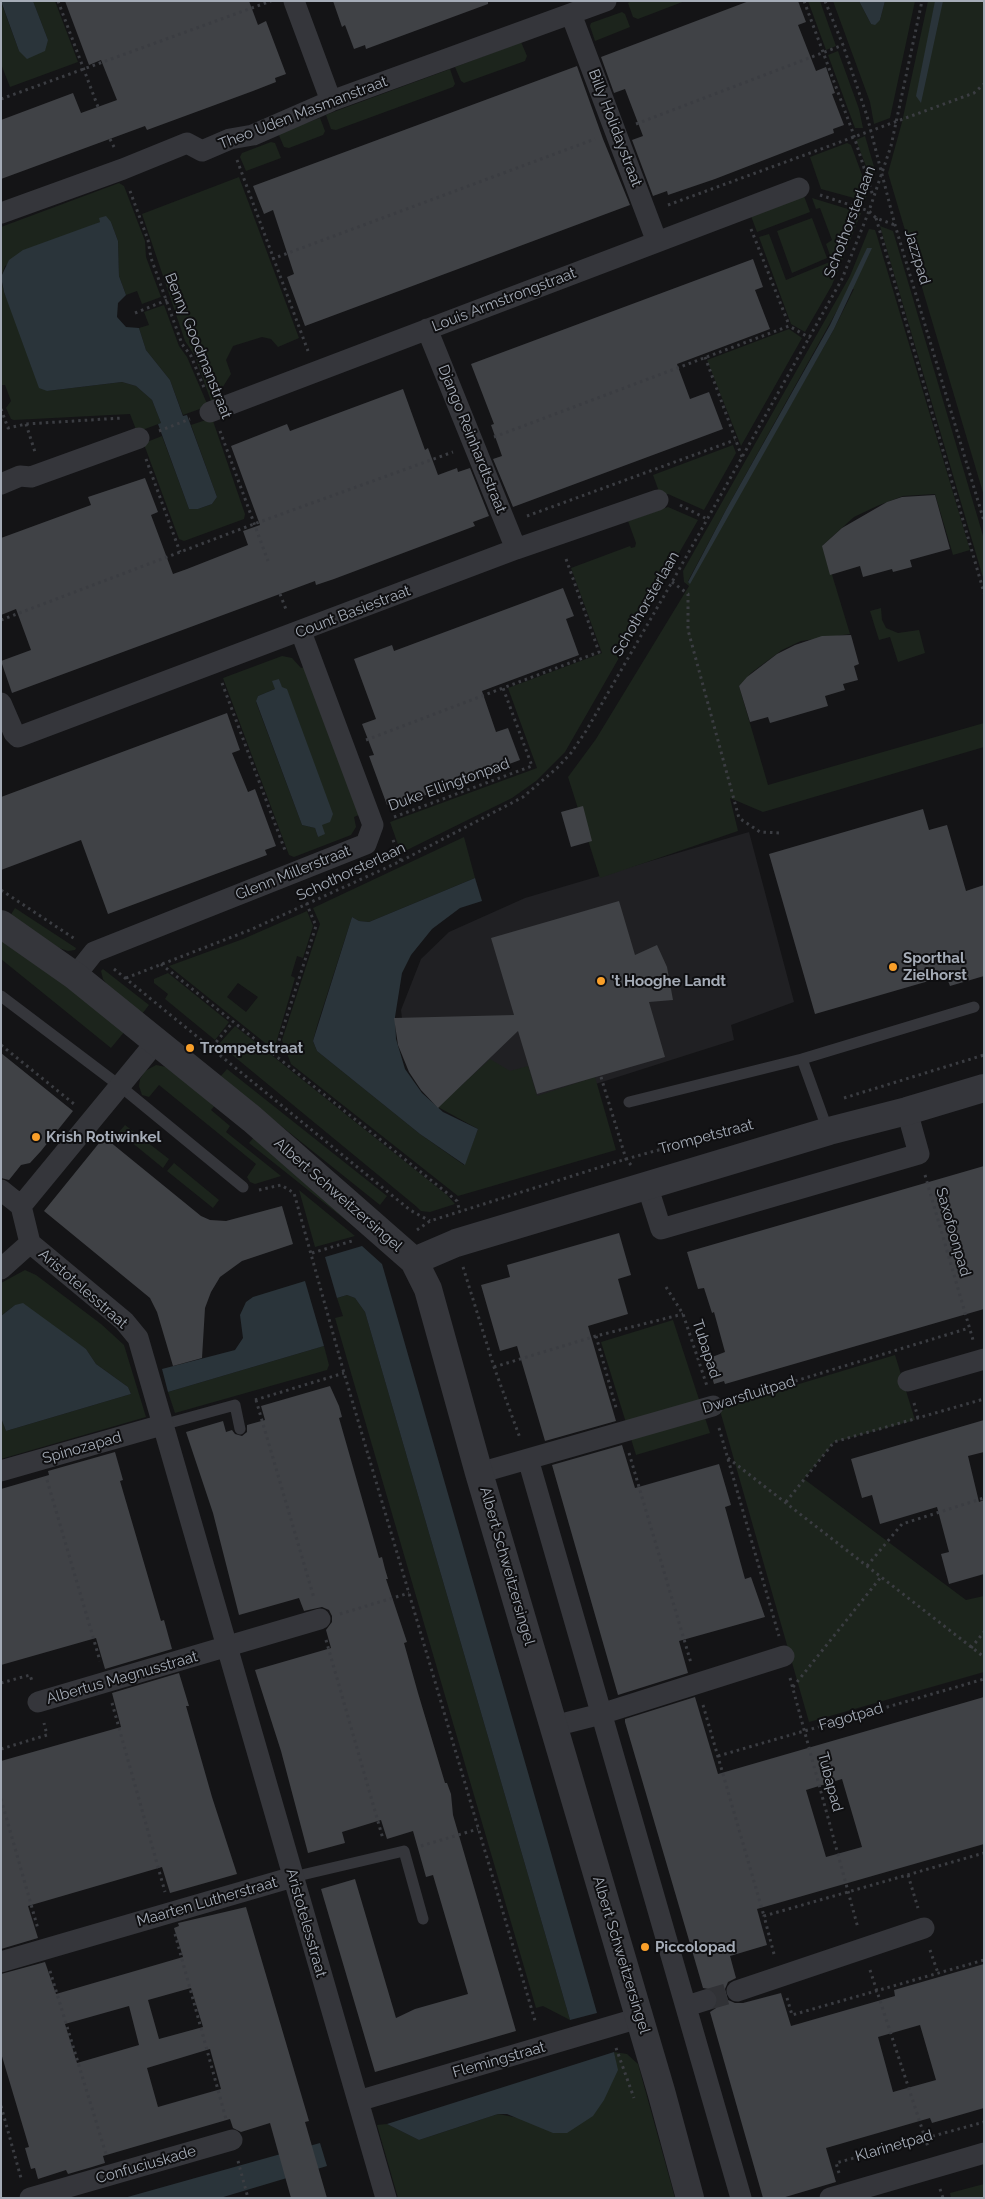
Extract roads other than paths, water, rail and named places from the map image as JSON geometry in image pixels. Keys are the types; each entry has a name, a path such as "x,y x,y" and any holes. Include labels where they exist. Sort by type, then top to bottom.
{"street":[{"path":"294,1 331,102"},
{"name":"Theo Uden Masmanstraat","path":"1,214 187,143 202,151 230,139 253,135 331,102 606,1"},
{"name":"Billy Holidaystraat","path":"572,14 657,242"},
{"name":"Louis Armstrongstraat","path":"211,411 316,373 799,188"},
{"name":"Django Reinhardtstraat","path":"427,329 516,549"},
{"path":"1,484 20,476 31,477 139,438"},
{"name":"Count Basiestraat","path":"8,737 18,737 301,632 516,549 658,500"},
{"name":"Glenn Millerstraat","path":"75,976 94,952 366,844 373,825 301,632"},
{"path":"1,703 8,737"},
{"name":"Albert Schweitzersingel","path":"1,924 75,976 252,1119 414,1261 428,1289 479,1473 690,2198"},
{"path":"1,1190 21,1206 156,1042"},
{"name":"Trompetstraat","path":"414,1261 456,1243 647,1185 828,1131 907,1111 984,1088"},
{"path":"647,1185 661,1229 919,1154 907,1111"},
{"name":"Aristotelesstraat","path":"21,1206 30,1244 124,1321 138,1338 386,2198"},
{"path":"1,1269 30,1244"},
{"path":"908,1381 982,1359"},
{"name":"Dwarsfluitpad","path":"479,1473 713,1406"},
{"name":"Spinozapad","path":"1,1471 162,1425"},
{"path":"528,1459 601,1714 697,2003 741,2198"},
{"path":"226,1648 320,1619"},
{"name":"Albertus Magnusstraat","path":"38,1702 226,1648"},
{"path":"554,1726 601,1714 784,1656"},
{"name":"Maarten Lutherstraat","path":"1,1962 293,1877"},
{"path":"736,1991 924,1928"},
{"name":"Flemingstraat","path":"358,2101 639,2018"},
{"name":"Confuciuskade","path":"26,2189 112,2174 232,2140"},
{"name":"Klarinetpad","path":"837,2196 984,2153"}],"lane":[{"path":"1,996 120,1086 243,1187"},
{"path":"629,1102 802,1059 974,1007"},
{"path":"802,1059 828,1131"},
{"path":"162,1425 236,1406 240,1429"},
{"name":"Maarten Lutherstraat","path":"293,1877 404,1851 423,1918"}],"tunnel":[{"path":"706,2000 737,1991"}],"place":[{"name":"Sporthal Zielhorst","path":"893,967"},
{"name":"'t Hooghe Landt","path":"601,981"},
{"name":"Trompetstraat","path":"190,1048"},
{"name":"Krish Rotiwinkel","path":"36,1137"},
{"name":"Piccolopad","path":"645,1947"}]}
